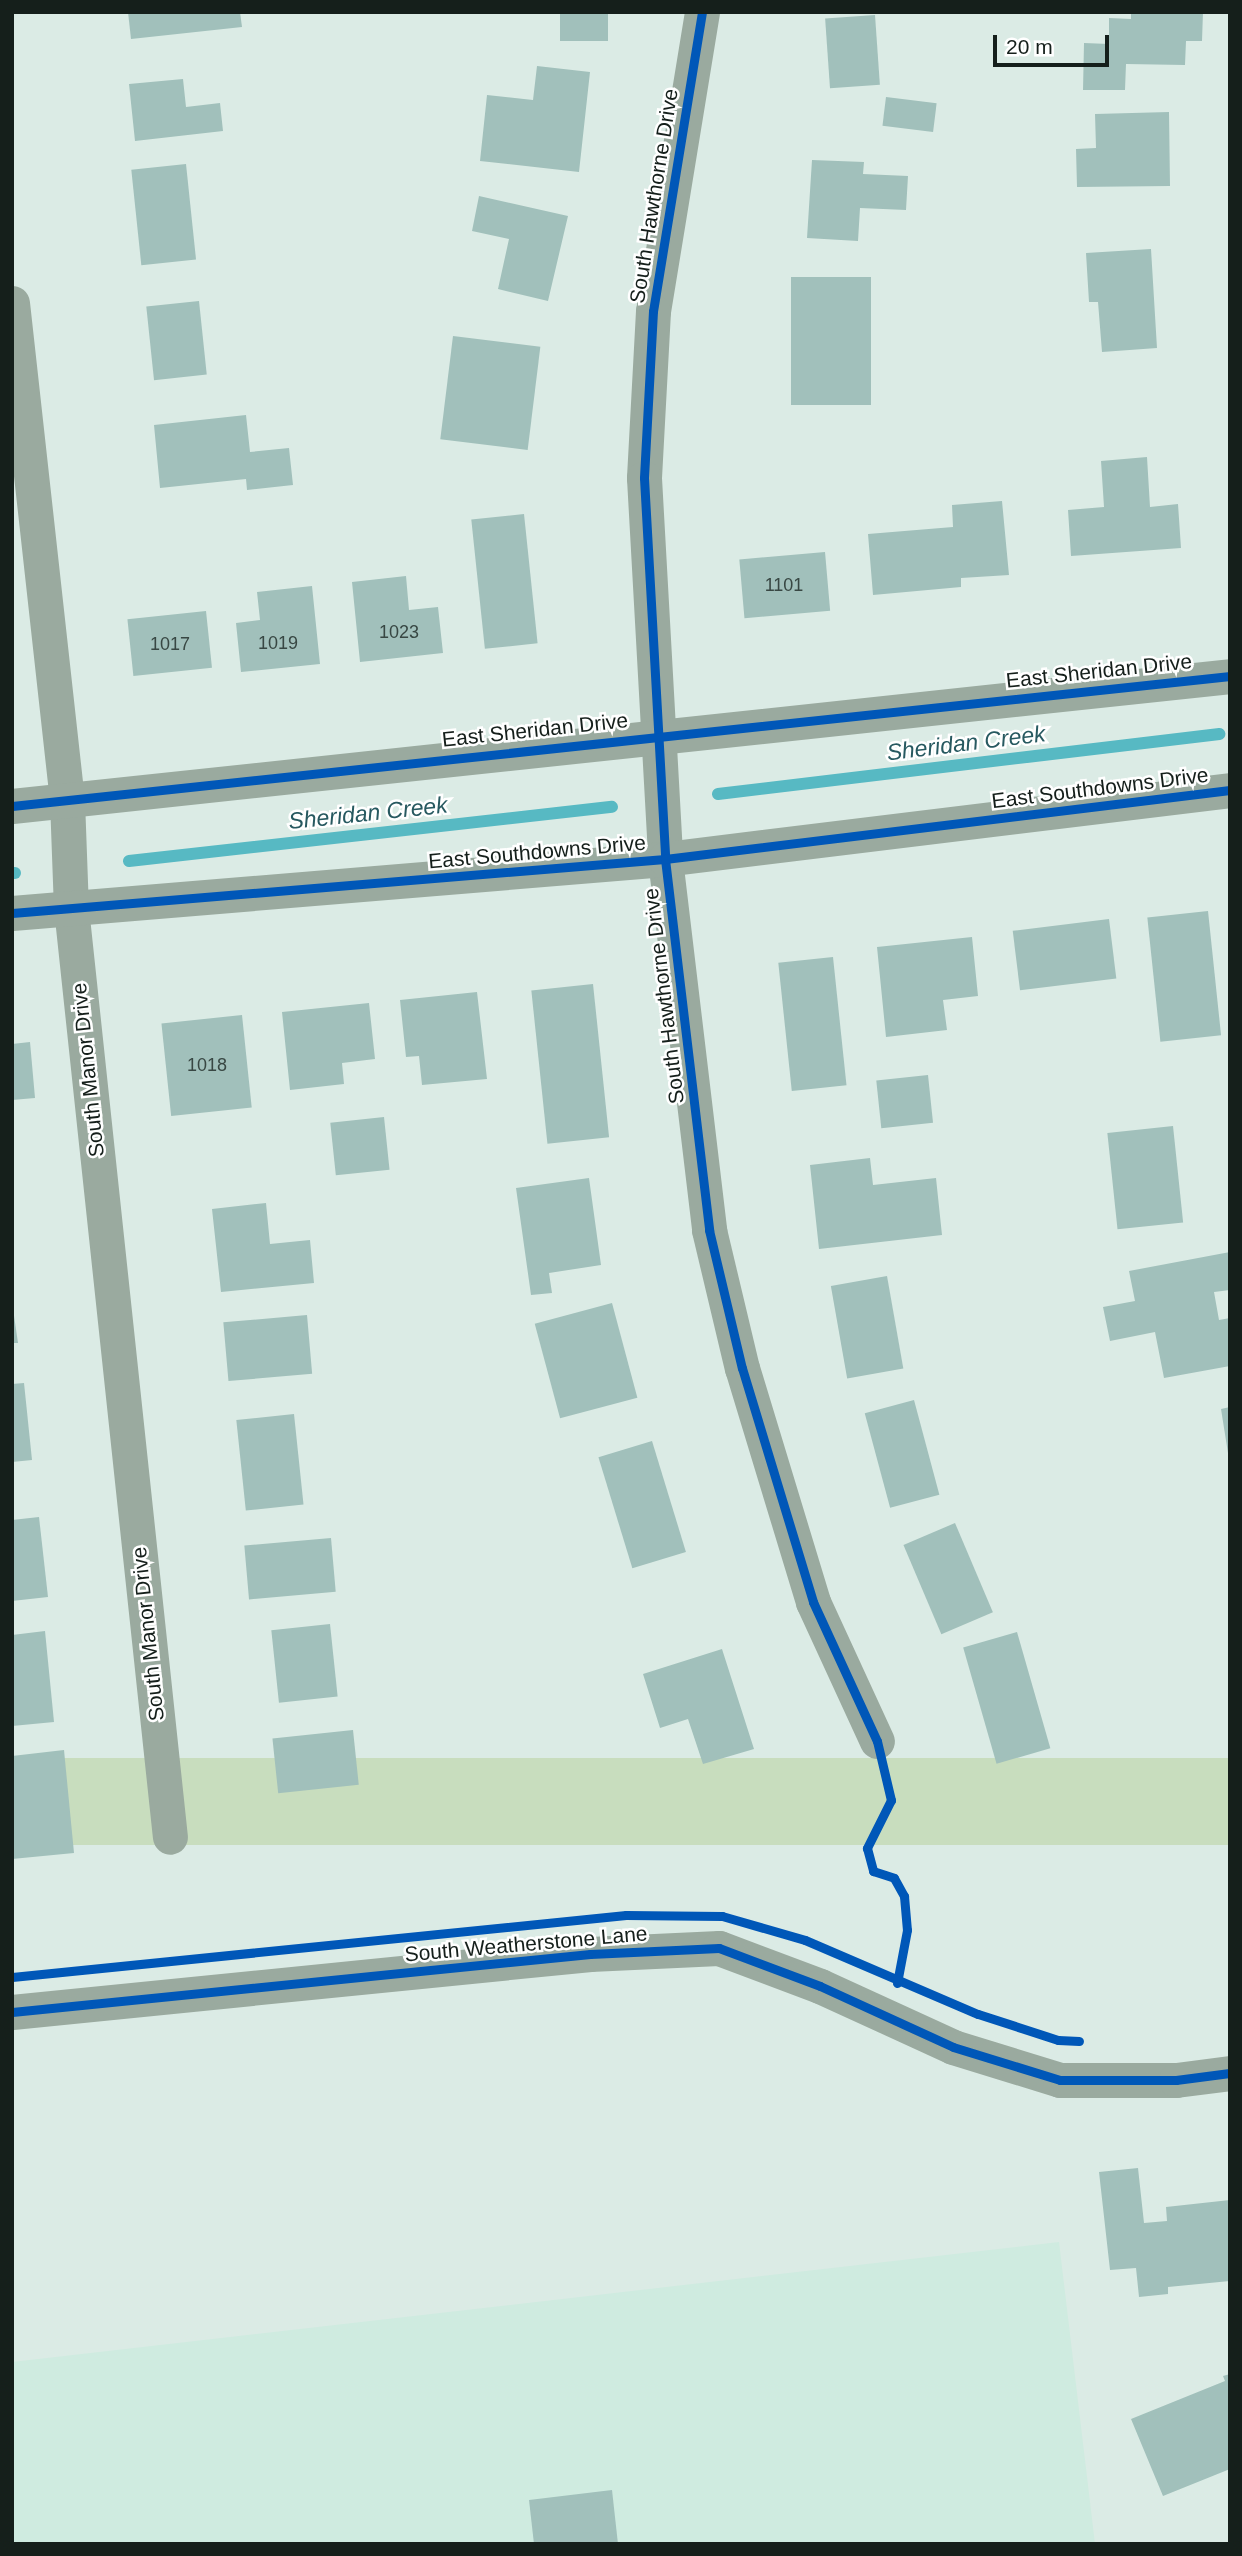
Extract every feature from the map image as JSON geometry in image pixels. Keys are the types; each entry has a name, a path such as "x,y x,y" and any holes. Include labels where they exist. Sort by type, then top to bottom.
{"street":[{"name":"South Hawthorne Drive","path":"702,12 653,325 644,478 665,859 709,1230 742,1368 813,1602 877,1741"},
{"name":"South Manor Drive","path":"12,303 67,800 71,908 170,1837"},
{"name":"East Sheridan Drive","path":"12,806 658,734 1230,676"},
{"name":"East Southdowns Drive","path":"12,914 665,859 1230,790"},
{"name":"South Weatherstone Lane","path":"12,2012 590,1954 719,1948 820,1986 953,2047 1059,2080 1176,2080 1230,2073"}],"shaded area":[{"path":"12,1758 1230,1758 1230,1845 12,1845"},
{"path":"1059,2242 1095,2544 12,2544 12,2362"}],"building":[{"path":"128,12 240,12 242,27 131,39"},
{"path":"560,12 608,12 608,41 560,41"},
{"path":"1131,12 1203,12 1202,41 1186,41 1185,65 1126,64 1125,90 1083,90 1084,43 1109,44 1109,18 1131,19"},
{"path":"875,15 880,85 830,88 825,18"},
{"path":"537,66 590,72 579,172 480,161 487,95 533,100"},
{"path":"183,79 186,107 220,103 223,131 135,141 129,84"},
{"path":"886,97 937,103 933,132 882,126"},
{"path":"1169,112 1170,186 1077,187 1076,149 1096,148 1095,114"},
{"path":"812,160 864,162 863,174 908,176 906,210 860,208 858,241 807,238"},
{"path":"186,164 196,259 141,265 131,170"},
{"path":"479,196 568,216 548,301 498,289 509,239 472,231"},
{"path":"1151,249 1157,348 1102,352 1098,302 1089,302 1086,253"},
{"path":"791,277 871,277 871,405 791,405"},
{"path":"199,301 207,375 154,380 146,307"},
{"path":"453,336 540,347 528,450 440,439"},
{"path":"246,415 250,452 289,448 293,485 247,490 246,479 160,488 154,425"},
{"path":"1147,457 1150,507 1178,504 1181,548 1071,556 1068,510 1104,507 1101,461"},
{"path":"1002,501 1009,575 961,578 961,587 873,595 868,534 953,527 952,505"},
{"path":"524,514 538,643 485,649 471,520"},
{"path":"825,552 830,611 744,618 739,559"},
{"path":"406,576 409,610 438,607 443,653 360,662 352,582"},
{"path":"312,586 320,664 241,672 236,623 260,620 257,592"},
{"path":"206,611 212,668 133,676 127,619"},
{"path":"1208,911 1221,1035 1160,1042 1147,917"},
{"path":"1109,919 1116,979 1020,990 1013,931"},
{"path":"972,937 978,996 943,1000 947,1030 886,1037 877,947"},
{"path":"833,957 846,1085 792,1091 778,963"},
{"path":"593,984 609,1137 547,1144 531,990"},
{"path":"477,992 487,1079 422,1085 419,1056 406,1057 400,1000"},
{"path":"369,1003 375,1059 342,1063 344,1084 290,1090 282,1012"},
{"path":"242,1015 252,1107 171,1116 161,1023"},
{"path":"30,1042 35,1098 12,1100 12,1044"},
{"path":"928,1075 933,1123 881,1128 876,1080"},
{"path":"384,1117 390,1170 336,1175 330,1123"},
{"path":"1173,1126 1183,1222 1118,1229 1107,1133"},
{"path":"870,1158 873,1185 936,1178 942,1235 819,1249 810,1165"},
{"path":"589,1178 601,1265 549,1273 552,1293 531,1295 516,1188"},
{"path":"266,1203 270,1244 310,1240 314,1283 221,1292 212,1209"},
{"path":"1230,1252 1230,1290 1214,1292 1219,1320 1230,1318 1230,1366 1164,1378 1155,1332 1110,1341 1103,1307 1135,1301 1129,1271"},
{"path":"887,1276 903,1369 847,1378 831,1286"},
{"path":"12,1302 18,1343 12,1343"},
{"path":"612,1303 637,1398 560,1418 535,1324"},
{"path":"307,1315 312,1374 228,1381 223,1322"},
{"path":"24,1383 32,1460 12,1462 12,1384"},
{"path":"914,1400 939,1495 890,1508 865,1413"},
{"path":"1230,1407 1230,1453 1228,1453 1221,1409"},
{"path":"294,1414 304,1505 246,1511 236,1420"},
{"path":"652,1441 686,1552 632,1568 598,1457"},
{"path":"39,1517 48,1597 12,1601 12,1520"},
{"path":"955,1523 993,1612 941,1634 903,1545"},
{"path":"331,1538 336,1592 249,1599 244,1546"},
{"path":"330,1624 338,1697 279,1703 271,1630"},
{"path":"45,1631 54,1722 12,1726 12,1635"},
{"path":"1017,1632 1050,1748 997,1764 963,1647"},
{"path":"722,1649 754,1749 703,1764 688,1719 660,1728 643,1674"},
{"path":"353,1730 359,1785 278,1793 272,1738"},
{"path":"64,1750 74,1853 12,1859 12,1756"},
{"path":"1138,2168 1144,2223 1167,2221 1166,2207 1230,2200 1230,2281 1168,2287 1168,2294 1139,2297 1136,2268 1110,2270 1099,2172"},
{"path":"1230,2374 1230,2469 1163,2496 1131,2419 1225,2381 1223,2376"},
{"path":"612,2490 618,2544 534,2544 529,2500"}],"waterway":[{"name":"Sheridan Creek","path":"718,794 1219,734"},
{"name":"Sheridan Creek","path":"129,861 612,807"}],"cycle path":[{"path":"702,12 653,311 644,478 665,859 709,1230 742,1368 813,1602 877,1741 891,1800 867,1848 873,1871 894,1878 904,1896 907,1930 897,1983"},
{"path":"12,806 1230,676"},
{"path":"12,913 665,859 1230,790"},
{"path":"12,1977 626,1915 722,1916 805,1940 978,2014 1058,2040 1079,2041"},
{"path":"12,2012 590,1954 719,1948 820,1986 953,2047 1060,2080 1176,2080 1230,2073"}]}
